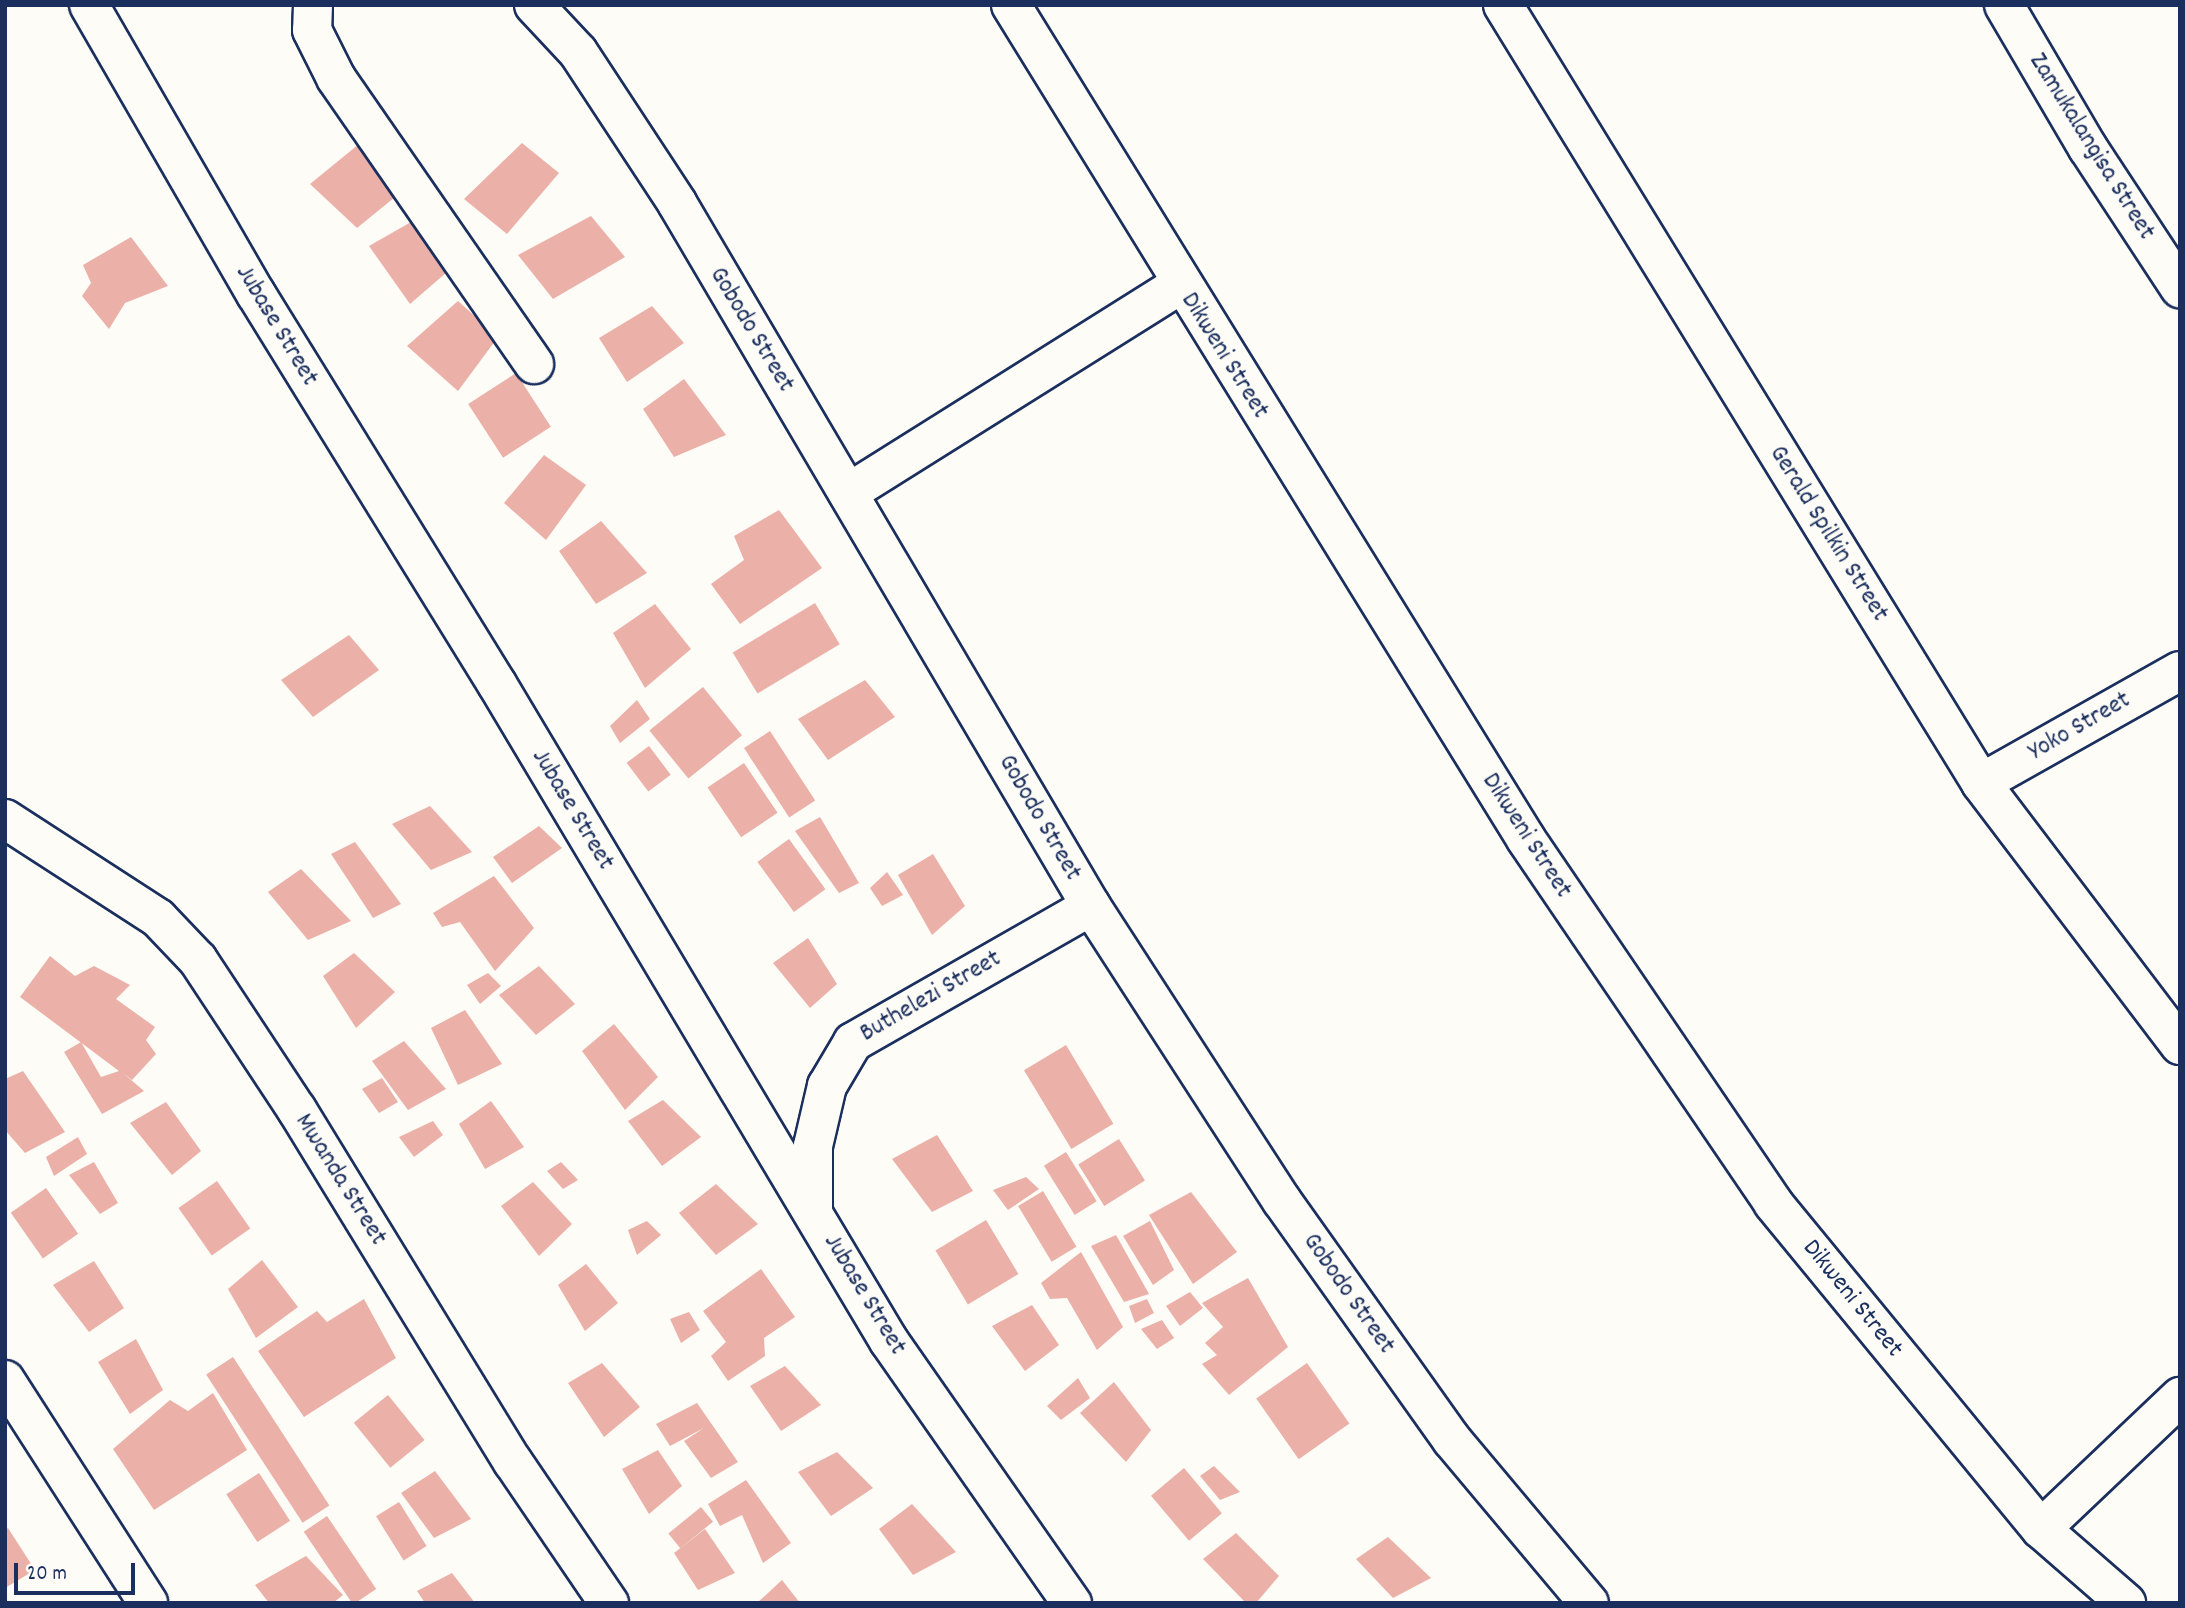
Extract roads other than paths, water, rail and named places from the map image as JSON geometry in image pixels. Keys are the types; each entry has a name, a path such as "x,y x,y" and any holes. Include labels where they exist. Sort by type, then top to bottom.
{"street":[{"name":"Jubase Street","path":"89,5 256,295 497,684 889,1341 1072,1603"},
{"path":"313,5 312,30 336,78 534,364"},
{"name":"Gobodo Street","path":"534,5 578,52 677,203 1091,905 1282,1201 1452,1440 1589,1603"},
{"name":"Dikweni Street","path":"1011,5 1180,285 1526,839 1773,1203 2041,1529 2126,1603"},
{"name":"Gerald Spilkin Street","path":"1503,5 1981,783 2180,1045"},
{"name":"Zamukalangisa Street","path":"2004,5 2088,148 2180,288"},
{"path":"848,493 1180,285"},
{"name":"Yoko Street","path":"1981,783 2180,671"},
{"name":"Mwanda Street","path":"5,819 158,918 198,960 297,1110 513,1462 609,1603"},
{"name":"Buthelezi Street","path":"813,1210 813,1146 827,1086 853,1042 1091,905"},
{"path":"5,1380 148,1603"},
{"path":"2041,1529 2180,1397"}]}
